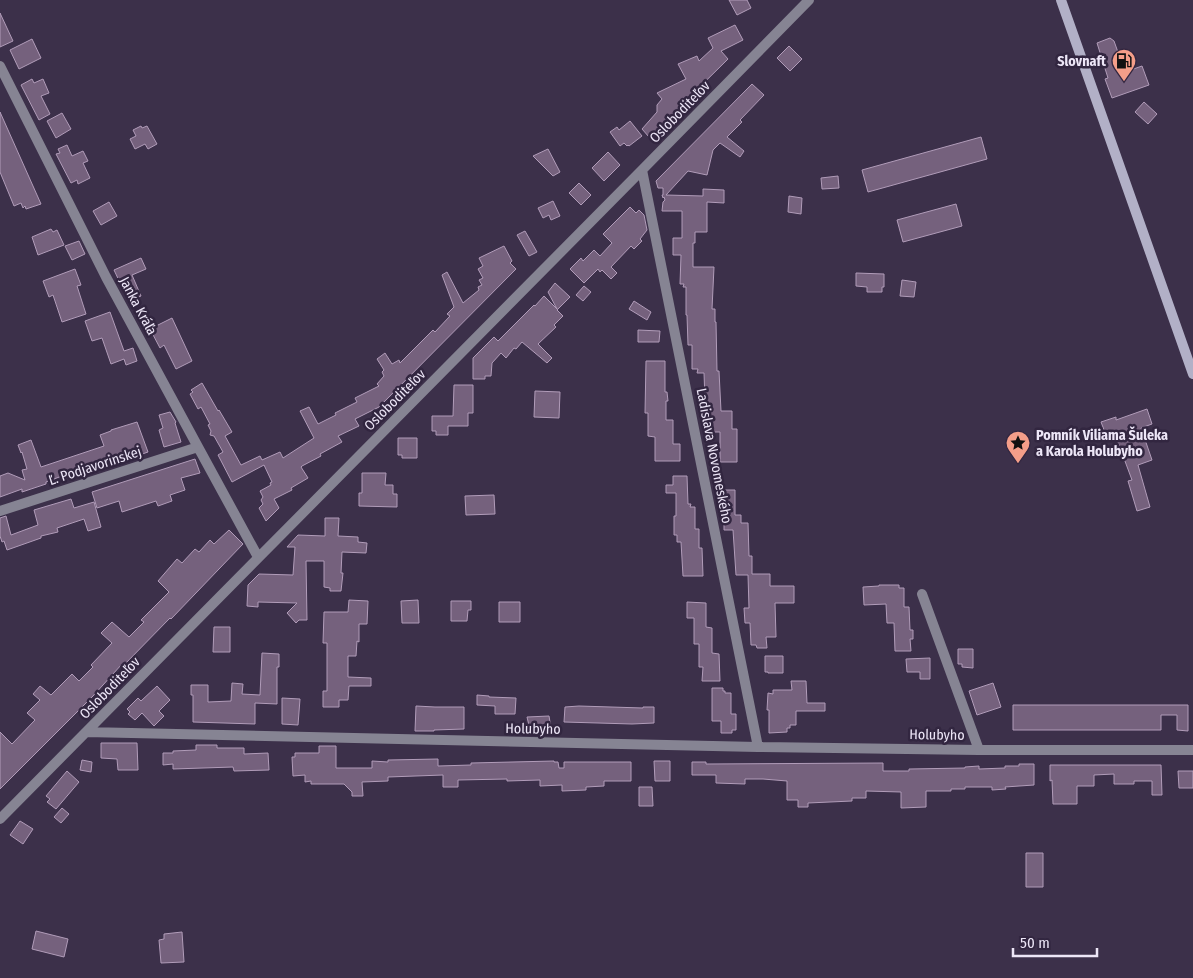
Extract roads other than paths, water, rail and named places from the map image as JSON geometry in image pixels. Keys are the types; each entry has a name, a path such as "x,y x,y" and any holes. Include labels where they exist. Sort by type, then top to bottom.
{"main road":[{"path":"1061,0 1193,374"}],"street":[{"name":"Osloboditeľov","path":"0,819 809,0"},
{"name":"Janka Kráľa","path":"0,66 106,277 258,557"},
{"name":"Ladislava Novomeského","path":"642,170 758,748"},
{"name":"Ľ. Podjavorinskej","path":"0,511 198,447"},
{"name":"Holubyho","path":"922,594 979,750"},
{"name":"Holubyho","path":"86,732 758,748 1193,750"}],"place":[{"name":"Slovnaft","path":"1124,82"},
{"name":"Pomník Viliama Šuleka a Karola Holubyho","path":"1018,464"}]}
